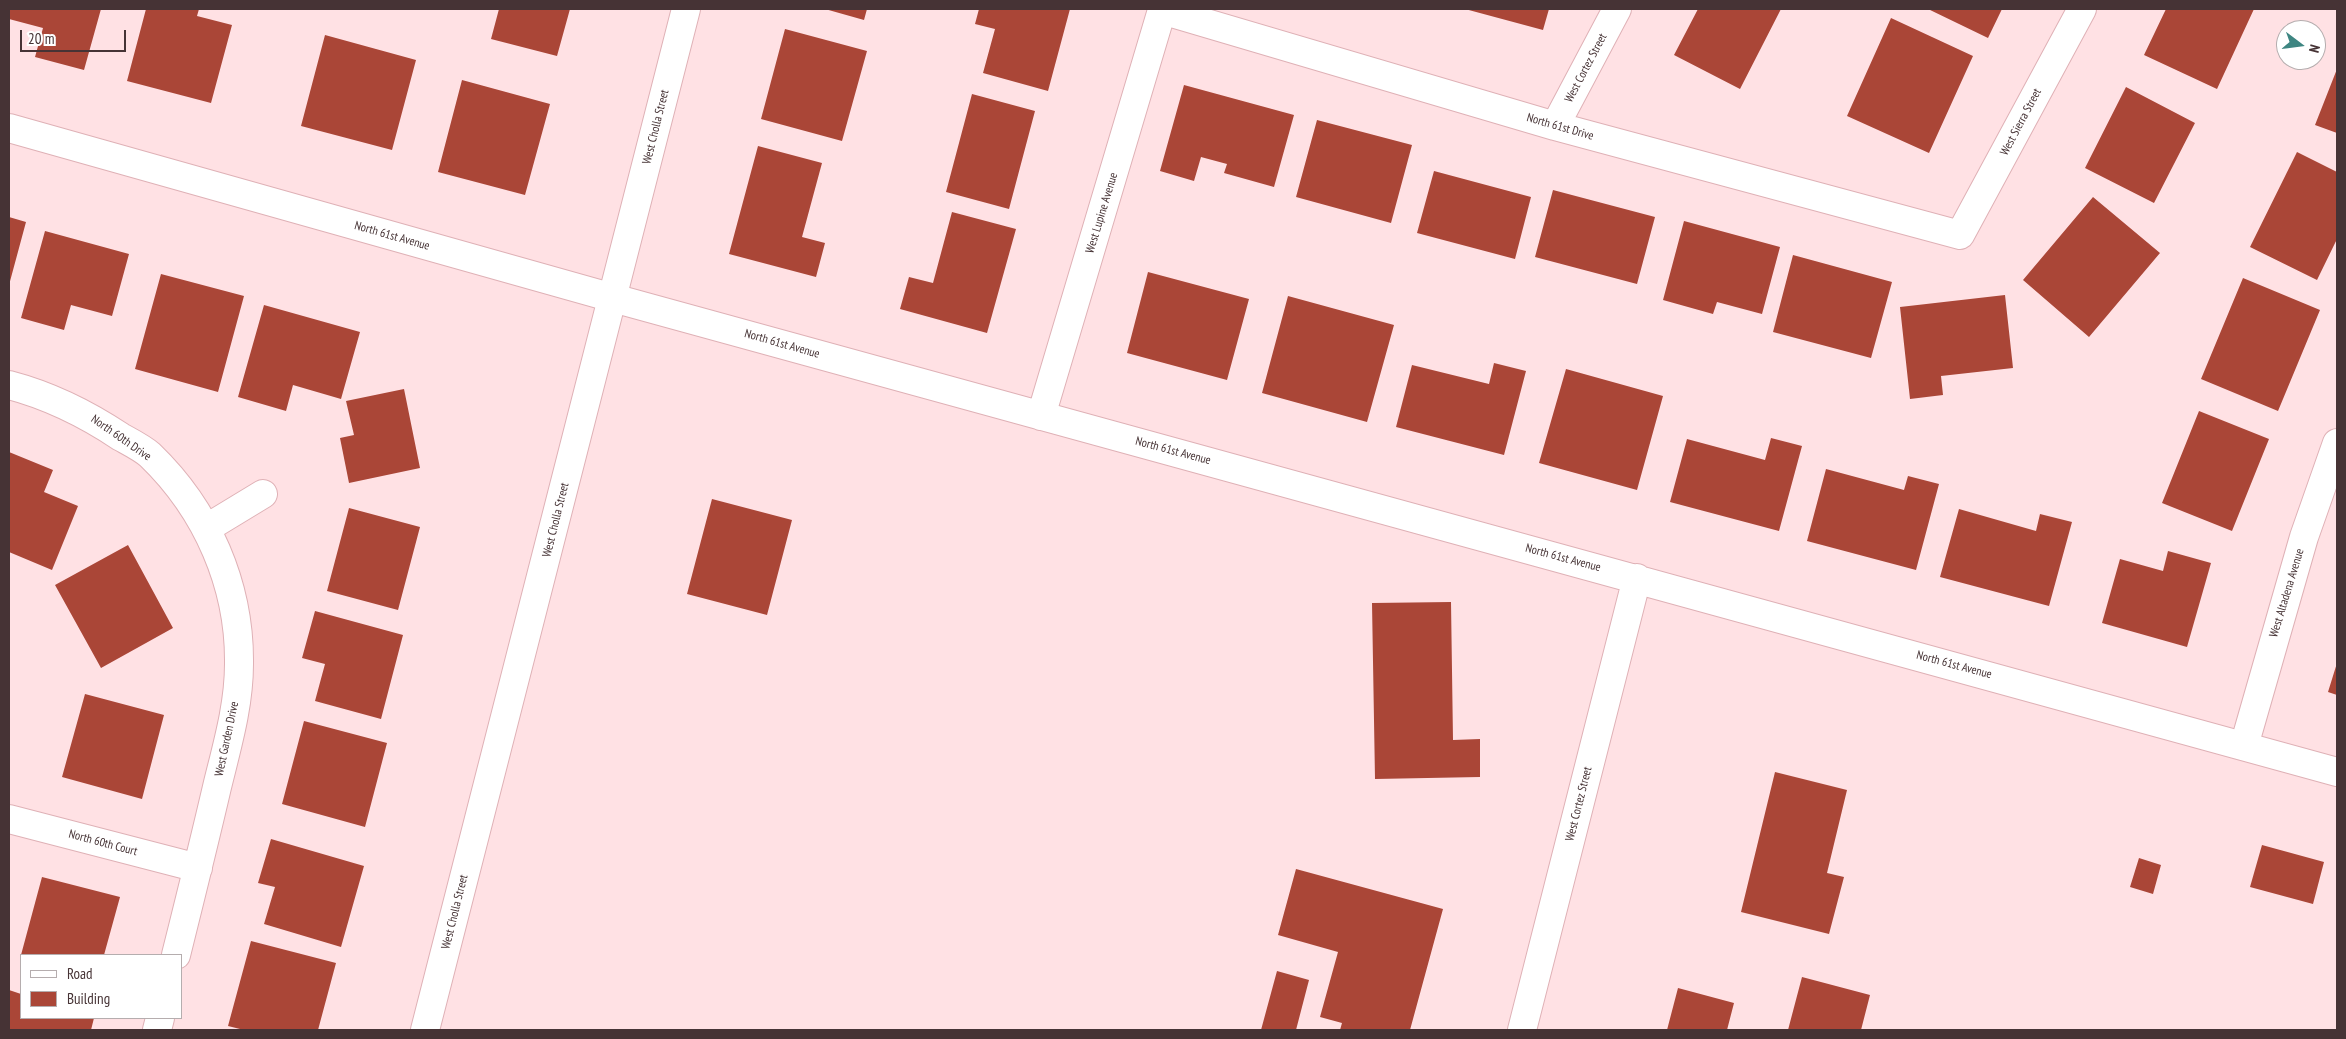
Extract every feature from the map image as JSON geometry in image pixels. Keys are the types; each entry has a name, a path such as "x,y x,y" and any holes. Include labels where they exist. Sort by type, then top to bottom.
{"street":[{"name":"West Cholla Street","path":"425,1030 686,9"},
{"name":"West Cortez Street","path":"1555,126 1617,9"},
{"name":"West Sierra Street","path":"1960,235 2082,9"},
{"name":"North 61st Drive","path":"1162,10 1555,126 1960,235"},
{"name":"West Lupine Avenue","path":"1041,416 1162,10"},
{"name":"North 61st Avenue","path":"9,128 613,298 2337,772"},
{"name":"North 60th Drive","path":"9,385 31,391 83,412 149,454 181,492 207,528"},
{"name":"West Altadena Avenue","path":"2244,746 2259,687 2304,537 2337,443"},
{"path":"207,528 263,494"},
{"name":"West Garden Drive","path":"176,954 234,716 239,664 234,602 223,566 207,528"},
{"name":"West Cortez Street","path":"1522,1030 1637,578"},
{"name":"North 60th Court","path":"9,819 198,868"}],"building":[{"path":"9,9 101,9 84,70 35,57 43,28 9,19"},
{"path":"146,9 199,9 197,16 232,25 211,103 127,81"},
{"path":"499,9 570,9 557,56 491,39"},
{"path":"825,9 867,9 864,20"},
{"path":"979,9 1070,9 1048,91 983,73 995,29 975,24"},
{"path":"1465,9 1549,9 1543,30"},
{"path":"1698,9 1781,9 1740,89 1674,55"},
{"path":"1928,9 2002,9 1988,38"},
{"path":"2166,9 2254,9 2217,89 2144,55"},
{"path":"1891,18 1973,56 1929,153 1847,116"},
{"path":"785,29 867,51 842,141 761,119"},
{"path":"325,35 416,60 392,150 301,126"},
{"path":"2337,69 2337,133 2315,125"},
{"path":"462,80 550,104 525,195 438,172"},
{"path":"1184,85 1294,115 1274,187 1224,173 1227,164 1201,157 1194,181 1160,171"},
{"path":"2126,87 2195,123 2154,203 2085,168"},
{"path":"972,94 1035,111 1009,209 946,192"},
{"path":"1317,120 1412,145 1391,223 1296,197"},
{"path":"758,146 822,163 802,237 825,243 816,277 729,254"},
{"path":"2297,152 2337,172 2337,239 2317,280 2250,247"},
{"path":"1434,171 1531,197 1515,259 1417,233"},
{"path":"1553,190 1655,217 1637,284 1535,257"},
{"path":"2093,197 2160,253 2089,337 2023,280"},
{"path":"952,212 1016,229 987,333 900,309 909,277 933,283"},
{"path":"9,217 26,222 9,285"},
{"path":"1684,221 1780,247 1762,314 1717,302 1713,314 1663,300"},
{"path":"45,231 129,254 112,316 71,305 64,330 21,318"},
{"path":"1793,255 1892,282 1871,358 1773,332"},
{"path":"1148,272 1249,299 1227,380 1127,353"},
{"path":"161,274 244,296 218,392 135,369"},
{"path":"2243,278 2320,310 2278,411 2201,379"},
{"path":"2005,295 2013,368 1941,376 1943,395 1910,399 1900,307"},
{"path":"1288,296 1394,325 1367,422 1262,393"},
{"path":"264,305 360,332 341,399 293,385 286,411 238,397"},
{"path":"1494,363 1526,371 1504,455 1396,427 1412,365 1489,384"},
{"path":"1566,369 1663,396 1637,490 1539,463"},
{"path":"404,389 420,468 349,483 340,438 354,435 346,401"},
{"path":"2199,411 2269,439 2232,531 2162,503"},
{"path":"1771,438 1802,446 1779,531 1670,502 1687,439 1765,460"},
{"path":"9,452 53,470 44,492 78,506 52,570 9,552"},
{"path":"1826,469 1904,490 1908,476 1939,484 1916,570 1807,541"},
{"path":"712,499 792,520 767,615 687,594"},
{"path":"349,508 420,527 398,610 327,591"},
{"path":"1959,509 2036,531 2040,514 2072,522 2049,606 1940,577"},
{"path":"128,545 173,628 101,668 55,585"},
{"path":"2168,551 2211,563 2187,647 2102,623 2120,559 2163,571"},
{"path":"1451,602 1453,740 1480,739 1480,777 1375,779 1372,603"},
{"path":"315,611 403,635 381,719 315,701 325,664 302,658"},
{"path":"2337,663 2337,695 2328,692"},
{"path":"85,694 164,715 142,799 62,777"},
{"path":"304,721 387,743 365,827 282,804"},
{"path":"1775,772 1847,790 1827,873 1844,877 1829,934 1741,912"},
{"path":"271,839 364,866 341,947 264,924 275,887 258,883"},
{"path":"2262,845 2324,862 2313,904 2250,887"},
{"path":"2139,858 2161,865 2153,894 2130,887"},
{"path":"1296,869 1443,909 1410,1030 1340,1030 1342,1023 1320,1017 1338,952 1278,935"},
{"path":"42,877 120,897 104,954 21,954"},
{"path":"251,941 336,963 318,1030 244,1030 228,1026"},
{"path":"1277,971 1309,980 1296,1030 1261,1030"},
{"path":"1802,977 1870,995 1861,1030 1788,1030"},
{"path":"1678,988 1734,1003 1727,1030 1667,1030"},
{"path":"9,990 20,994 20,1019 94,1019 91,1030 9,1030"}]}
